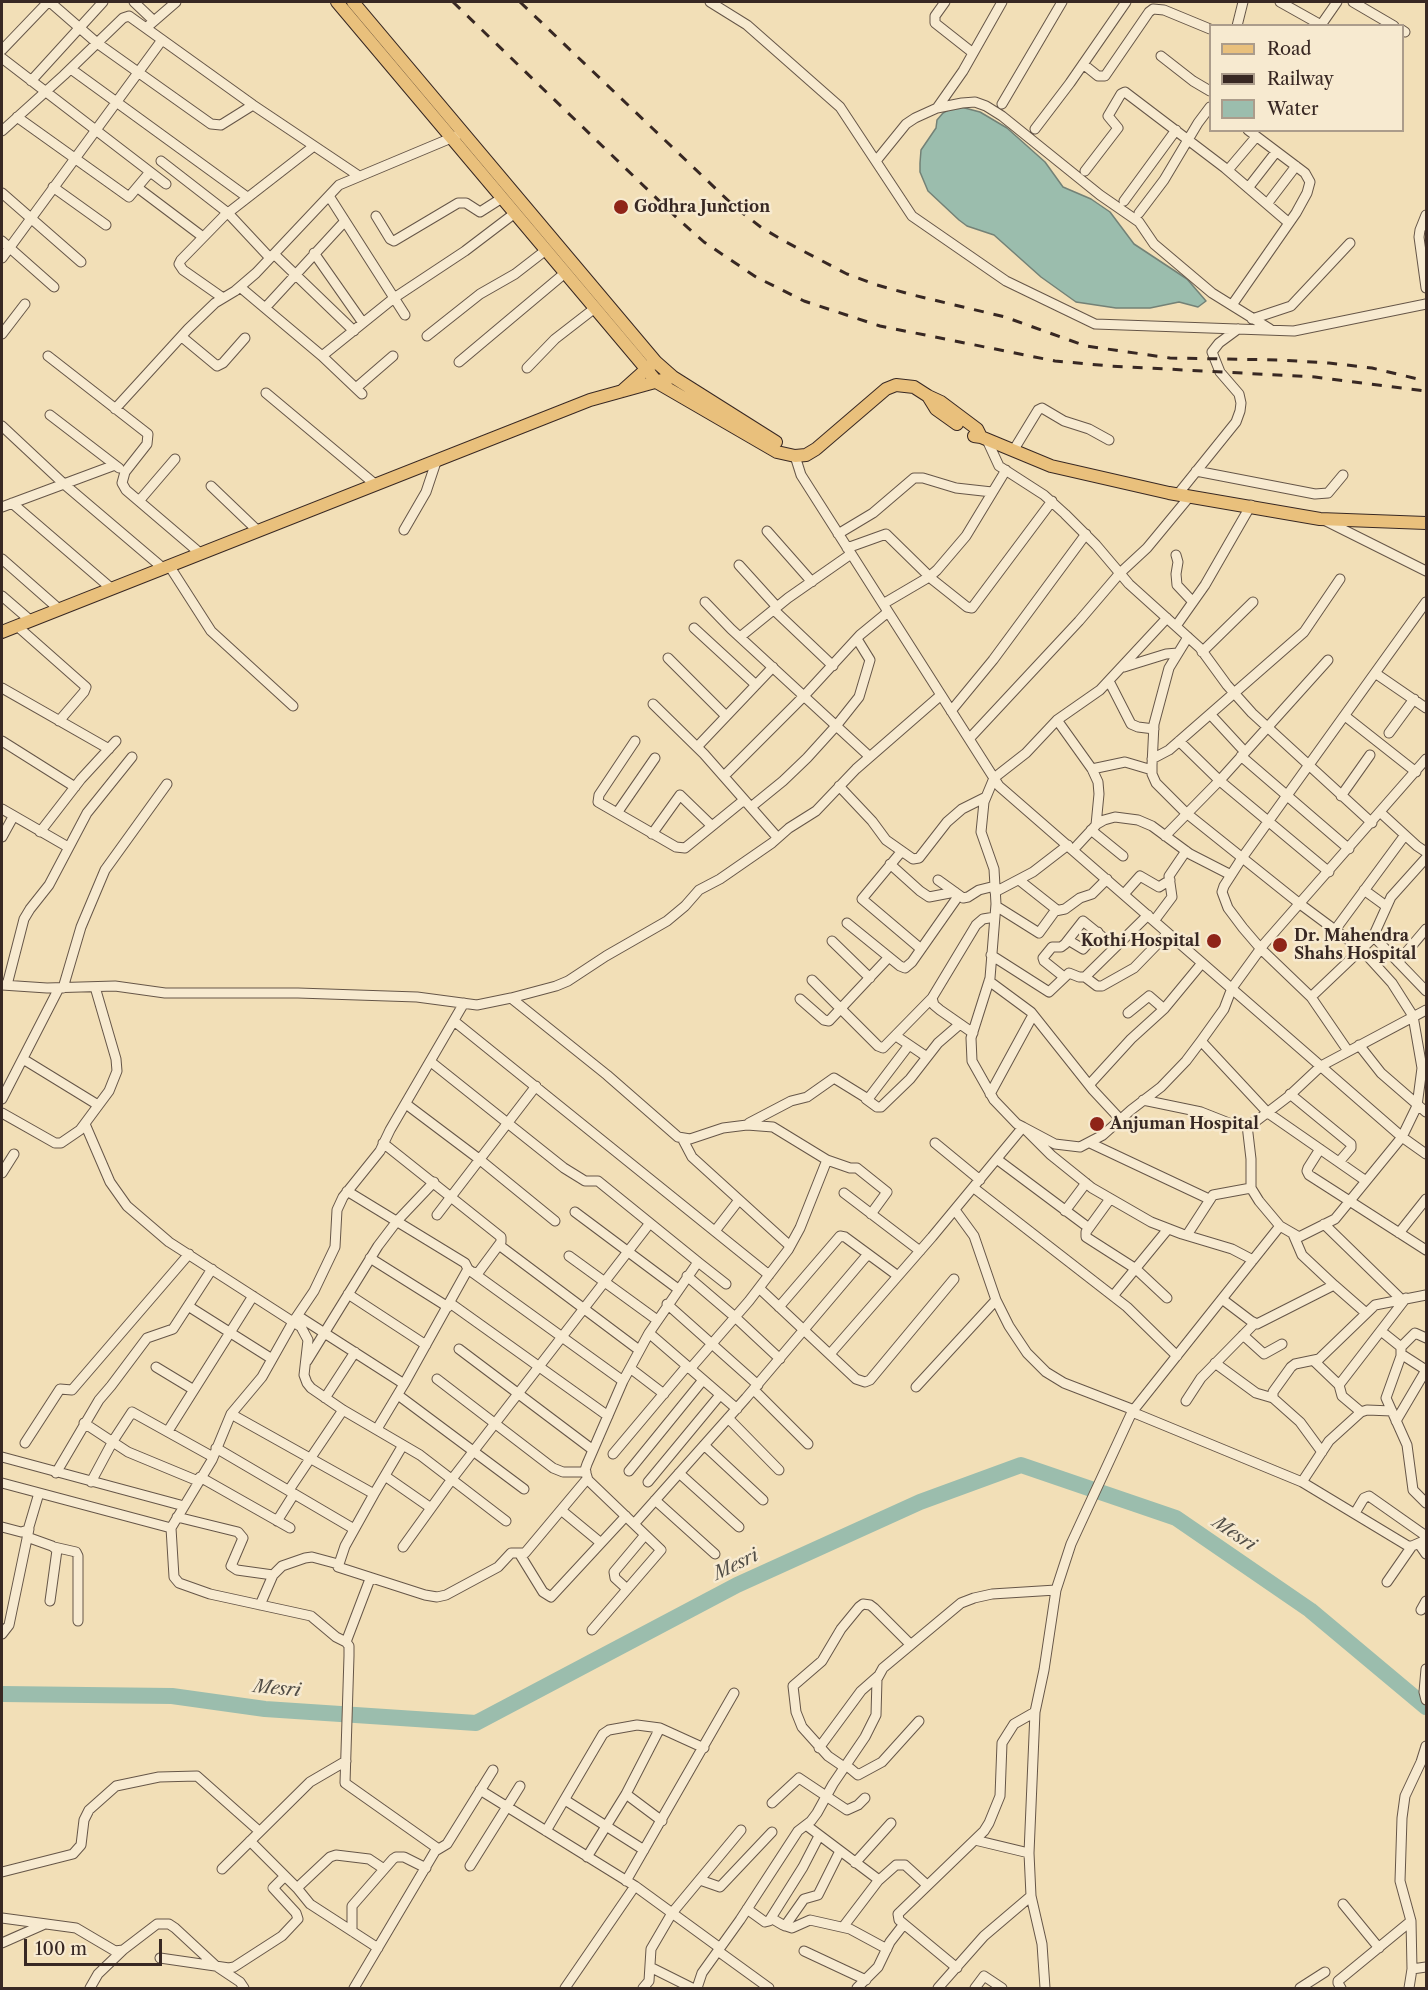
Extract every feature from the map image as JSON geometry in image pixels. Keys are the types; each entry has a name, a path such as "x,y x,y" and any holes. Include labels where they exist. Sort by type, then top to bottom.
{"main road":[{"path":"337,2 457,135 651,365 658,382 777,452 806,455 886,389 896,385 914,387 941,402 977,429 984,439 1052,466 1184,495 1320,519 1426,524"},
{"path":"353,2 457,135 502,198 595,308 651,365 791,454"},
{"path":"621,392 651,365"},
{"path":"2,632 590,400 673,377"}],"street":[{"path":"2,50 49,2 97,43 210,124 220,125 253,105"},
{"path":"31,81 103,2"},
{"path":"134,2 154,21"},
{"path":"146,28 176,2"},
{"path":"710,2 747,25 840,107 912,216 1006,281 1095,324 1294,331 1426,303"},
{"path":"945,2 935,16 935,23 973,53"},
{"path":"937,108 963,72 1002,2"},
{"path":"1002,104 1062,2"},
{"path":"1035,129 1126,2"},
{"path":"1238,24 1243,2"},
{"path":"1280,2 1309,23"},
{"path":"1322,24 1337,2"},
{"path":"1353,2 1391,24"},
{"path":"1083,64 1098,76 1105,76 1153,9 1164,10 1209,28"},
{"path":"2,131 126,16 359,176"},
{"path":"2,258 5,245 30,219 162,40"},
{"path":"1161,56 1209,90"},
{"path":"2,58 166,184"},
{"path":"71,69 247,197"},
{"path":"1085,171 1118,128 1108,116 1123,92 1228,170 1289,223"},
{"path":"876,161 906,124 937,108 975,102 996,110 1100,195 1139,222 1154,244 1212,292 1272,330"},
{"path":"1139,213 1164,180 1209,108"},
{"path":"17,117 126,196 131,197 150,172"},
{"path":"1124,201 1176,130"},
{"path":"1232,305 1289,223 1310,186 1308,177 1296,166 1250,132"},
{"path":"115,408 215,303 240,287 344,182 457,135"},
{"path":"1228,170 1256,137"},
{"path":"223,298 180,268 181,260 228,213 314,146"},
{"path":"1248,188 1276,152"},
{"path":"161,161 228,213 354,331"},
{"path":"1267,204 1296,166"},
{"path":"53,187 106,225"},
{"path":"138,188 203,237"},
{"path":"2,193 81,262"},
{"path":"328,196 405,315"},
{"path":"376,216 390,239 394,241 458,203 466,203 480,212 502,198"},
{"path":"322,356 394,298 515,213"},
{"path":"1426,215 1419,237 1426,288"},
{"path":"265,308 345,221"},
{"path":"1252,319 1286,308 1295,302 1350,243"},
{"path":"5,245 54,287"},
{"path":"427,336 480,294 515,274 546,250"},
{"path":"314,253 363,323"},
{"path":"459,362 565,273"},
{"path":"240,287 322,356 359,391 393,356"},
{"path":"2,334 25,304"},
{"path":"527,368 555,339 595,308"},
{"path":"969,739 1079,621 1120,573 1147,548 1184,495 1196,471 1236,422 1241,404 1239,394 1221,372 1212,352 1238,329"},
{"path":"182,337 217,366 223,363 245,338"},
{"path":"48,356 145,431 149,437 147,444 125,472 122,483 138,501 201,554"},
{"path":"266,393 376,485"},
{"path":"1012,451 1038,410 1042,408 1064,421 1089,429 1109,440"},
{"path":"50,414 125,472"},
{"path":"2,426 64,484 167,568 211,631 293,706"},
{"path":"984,439 999,466 1052,501 1086,534 1130,584 1203,652 1252,713 1372,823"},
{"path":"791,454 801,475 999,786 1402,1137 1426,1154"},
{"path":"138,501 175,459"},
{"path":"404,530 426,492 436,462"},
{"path":"2,507 115,465"},
{"path":"724,776 804,696 886,608 929,577 958,546 1006,470"},
{"path":"1196,471 1315,494 1328,493 1343,475"},
{"path":"838,534 873,513 914,478 922,478 956,488 992,492"},
{"path":"211,486 258,531"},
{"path":"740,637 849,551 886,534 929,577 967,607 972,608 1052,501"},
{"path":"12,503 112,589"},
{"path":"1176,626 1220,560 1251,505"},
{"path":"1320,519 1426,571"},
{"path":"767,531 812,582"},
{"path":"951,711 993,660 1086,534"},
{"path":"1176,555 1177,585 1193,602"},
{"path":"2,559 60,610"},
{"path":"739,565 775,608 832,666"},
{"path":"1152,759 1169,750 1304,632 1340,579"},
{"path":"2,596 31,621"},
{"path":"705,602 870,757"},
{"path":"1203,652 1253,602"},
{"path":"1348,1051 1311,997 1261,949 1243,928 1223,900 1222,892 1242,858 1426,602"},
{"path":"1167,618 1109,681 1058,720 1026,753 994,778 986,797 981,832 994,869 996,906 988,981 973,1033 972,1061 990,1094 1017,1124 1055,1144 1080,1147 1103,1135 1161,1087 1186,1061 1201,1041 1224,1009 1232,988 1261,949 1426,759"},
{"path":"17,626 86,687 59,721"},
{"path":"694,628 756,685"},
{"path":"1188,637 1169,668 1154,729 1152,770 1156,783 1188,814 1242,858 1362,950 1388,978 1413,1016 1421,1056 1424,1082 1418,1106 1402,1137 1335,1219 1299,1237 1280,1226 1251,1188 1251,1159 1247,1125"},
{"path":"634,741 598,799 602,805 652,834 681,849 685,848 712,826 783,781 836,726 859,697 869,664 869,657 857,639"},
{"path":"1122,667 1166,654 1179,653"},
{"path":"668,658 726,716"},
{"path":"1165,836 1220,781 1328,660"},
{"path":"697,747 773,667"},
{"path":"1375,673 1426,708"},
{"path":"1109,681 1128,721 1137,727 1154,729"},
{"path":"2,688 109,749"},
{"path":"132,757 87,813 49,885 37,898 24,919 4,985 61,988 115,986 165,993 298,993 417,997 477,1005 511,998 567,981 625,944 667,921 699,890 720,879 816,811 870,757 941,695"},
{"path":"1389,733 1414,699"},
{"path":"653,704 697,747 777,837"},
{"path":"1210,714 1243,754 1287,797 1349,849"},
{"path":"1345,716 1416,772"},
{"path":"1058,720 1092,769 1098,782 1099,794 1093,828"},
{"path":"2,741 75,787"},
{"path":"40,832 75,787 116,741"},
{"path":"1179,741 1220,781 1329,872"},
{"path":"1341,796 1370,755"},
{"path":"617,813 655,758"},
{"path":"1092,769 1125,762 1152,770"},
{"path":"2,1099 61,988 81,927 105,870 167,784"},
{"path":"839,786 872,820 886,840 913,859 919,858 947,822 962,809 986,797"},
{"path":"652,834 680,795 712,826"},
{"path":"2,809 68,847"},
{"path":"1381,813 1426,852"},
{"path":"2,837 13,817"},
{"path":"938,880 966,898 979,890 995,889 1034,872 1071,848 1104,820 1115,817 1138,820 1152,826 1186,851 1232,874"},
{"path":"1093,828 1123,856"},
{"path":"1335,930 1405,835"},
{"path":"991,955 1047,992 1052,991 1069,973 1079,978 1085,977 1172,897 1170,873 1186,851"},
{"path":"901,852 862,899 921,949"},
{"path":"1311,997 1374,937 1386,906 1426,858"},
{"path":"890,864 929,897 957,894"},
{"path":"1124,894 1140,876 1159,887 1170,880"},
{"path":"996,906 1039,933 1057,910 1065,909 1080,898 1092,894 1107,879"},
{"path":"1019,880 1057,910"},
{"path":"1364,890 1386,906"},
{"path":"847,923 905,968 921,949 957,894"},
{"path":"812,980 881,1048 886,1046 932,998 976,925 983,919 995,917"},
{"path":"1064,977 1043,958 1052,947 1061,947 1084,920 1116,947"},
{"path":"1398,962 1426,929"},
{"path":"1068,940 1083,949 1098,932"},
{"path":"1085,977 1097,986 1102,986 1134,969 1168,933"},
{"path":"1374,937 1424,985"},
{"path":"832,941 870,978"},
{"path":"800,999 826,1021 889,957"},
{"path":"1089,1085 1131,1039 1164,1009 1202,963"},
{"path":"988,981 1033,1015 1089,1085 1120,1119"},
{"path":"2,1113 55,1143 61,1143 71,1137 85,1124 114,1081 117,1071 116,1059 95,987"},
{"path":"1128,1013 1149,996 1164,1009"},
{"path":"511,998 607,1076 671,1132 682,1138 690,1139 723,1128 747,1125 758,1124 780,1130 827,1160 850,1168 857,1168 887,1192 871,1214"},
{"path":"932,998 934,1005 973,1033"},
{"path":"437,1850 435,1846 347,1785 345,1780 349,1646 346,1642 336,1637 310,1616 210,1594 177,1582 171,1527 215,1452 231,1414 262,1377 314,1292 335,1247 337,1210 347,1191 373,1160 464,1003"},
{"path":"1143,1100 1201,1112 1234,1125 1247,1125 1268,1113 1321,1066 1426,1010"},
{"path":"990,1094 1033,1015"},
{"path":"454,1021 769,1275"},
{"path":"747,1125 791,1101 807,1097 826,1083 837,1079 881,1107 906,1083 943,1038 960,1024"},
{"path":"896,1036 927,1057"},
{"path":"1201,1041 1268,1113 1366,1181"},
{"path":"866,1099 870,1097 909,1045"},
{"path":"1359,1045 1381,1073 1426,1112"},
{"path":"22,1059 98,1105"},
{"path":"431,1062 507,1124 580,1179 598,1181 726,1284"},
{"path":"437,1215 536,1086"},
{"path":"1290,1094 1352,1144 1339,1162"},
{"path":"406,1104 555,1221"},
{"path":"85,1124 118,1197 169,1242 253,1296 324,1333 404,1384"},
{"path":"830,1354 932,1238 1023,1127"},
{"path":"1023,1127 1051,1155 1110,1199 1151,1222 1232,1249 1253,1260"},
{"path":"682,1138 692,1157 790,1246"},
{"path":"383,1143 501,1237 499,1245 478,1273 470,1270"},
{"path":"934,1143 977,1184 1135,1315 1177,1356"},
{"path":"1090,1143 1209,1199"},
{"path":"1320,1149 1308,1168 1308,1173 1426,1251"},
{"path":"2,1173 14,1154"},
{"path":"613,1454 688,1367 712,1344 769,1275 800,1228 827,1160"},
{"path":"998,1160 1089,1228"},
{"path":"305,1364 370,1258 397,1221 434,1182"},
{"path":"1065,1210 1086,1183"},
{"path":"1187,1235 1209,1199 1218,1193 1251,1188"},
{"path":"347,1191 465,1263 470,1270 623,1381"},
{"path":"844,1193 920,1251"},
{"path":"1110,1199 1086,1232 1086,1237 1136,1269 1167,1298"},
{"path":"1399,1233 1426,1199"},
{"path":"715,1231 739,1200"},
{"path":"954,1211 978,1244 996,1300 1009,1326 1027,1353 1046,1372 1064,1383 1302,1482 1407,1546 1421,1541"},
{"path":"575,1212 678,1289"},
{"path":"403,1547 452,1479 650,1223"},
{"path":"1324,1224 1403,1299"},
{"path":"1045,1989 1042,1944 1031,1896 1029,1853 1035,1712 1056,1590 1071,1544 1133,1411 1280,1226"},
{"path":"1113,1296 1168,1229"},
{"path":"1293,1233 1302,1255 1366,1313"},
{"path":"779,1306 840,1236 898,1276"},
{"path":"499,1245 639,1350"},
{"path":"26,1443 60,1389 72,1390 189,1254"},
{"path":"634,1524 756,1387 868,1254"},
{"path":"569,1256 657,1320"},
{"path":"370,1258 449,1305 608,1416"},
{"path":"403,1445 354,1529 338,1564 340,1570 425,1595 437,1597 446,1595 498,1568 511,1553 527,1551 587,1476 587,1464 639,1350 667,1304 698,1262"},
{"path":"56,1473 99,1400 147,1338 173,1329 212,1269"},
{"path":"376,1429 470,1270"},
{"path":"687,1276 780,1359"},
{"path":"759,1288 856,1379 865,1382 870,1380 954,1279"},
{"path":"1186,1401 1201,1378 1254,1324 1334,1285"},
{"path":"348,1294 426,1345"},
{"path":"1273,1398 1273,1392 1290,1367 1319,1359 1378,1304 1426,1295"},
{"path":"168,1431 253,1296"},
{"path":"1222,1299 1254,1324"},
{"path":"1339,1385 1403,1299"},
{"path":"916,1387 996,1300"},
{"path":"667,1304 756,1387 808,1444"},
{"path":"188,1306 273,1359"},
{"path":"296,1319 308,1340 304,1375 307,1383 343,1410 403,1445 506,1521"},
{"path":"1381,1330 1401,1351 1426,1370 1396,1421"},
{"path":"649,1333 736,1409"},
{"path":"1426,1338 1415,1333 1401,1351 1386,1398 1407,1444 1413,1490 1426,1503"},
{"path":"1243,1335 1264,1354 1282,1344"},
{"path":"459,1349 593,1450"},
{"path":"326,1398 355,1352"},
{"path":"1314,1361 1339,1385 1342,1396 1361,1412"},
{"path":"1215,1363 1256,1393 1273,1398 1300,1422 1322,1452"},
{"path":"156,1366 194,1390"},
{"path":"630,1368 664,1394"},
{"path":"437,1378 559,1471 587,1476 661,1552 592,1630"},
{"path":"629,1471 703,1380"},
{"path":"398,1395 524,1489"},
{"path":"648,1482 720,1395"},
{"path":"277,1521 309,1459 343,1410"},
{"path":"1302,1482 1329,1441 1361,1412 1366,1410 1392,1411"},
{"path":"91,1482 132,1412 291,1492 354,1529"},
{"path":"231,1414 374,1494"},
{"path":"728,1418 779,1470"},
{"path":"84,1423 134,1455 199,1479 290,1528"},
{"path":"704,1445 763,1500"},
{"path":"2,1457 184,1506"},
{"path":"679,1473 739,1527"},
{"path":"385,1476 431,1508"},
{"path":"2,1483 171,1527"},
{"path":"2,1634 9,1625 28,1533 39,1493"},
{"path":"1355,1513 1364,1498 1369,1496 1421,1541 1426,1554"},
{"path":"655,1500 715,1554"},
{"path":"561,1510 601,1544"},
{"path":"519,1553 543,1592 551,1597 626,1516"},
{"path":"177,1517 238,1532 243,1538 231,1566 237,1570 273,1575"},
{"path":"2,1538 2,1527 28,1533 54,1547 76,1552 78,1556 78,1621"},
{"path":"627,1589 615,1578 614,1572 645,1534"},
{"path":"1387,1582 1421,1541"},
{"path":"50,1600 57,1553 54,1547"},
{"path":"260,1605 273,1575 282,1566 312,1557 338,1564"},
{"path":"346,1642 370,1579"},
{"path":"819,1748 861,1691 878,1676 883,1668 961,1603 992,1594 1056,1590"},
{"path":"910,1644 870,1605 863,1605 841,1629 828,1654 793,1686 796,1712 802,1727 819,1748 858,1775 882,1762 919,1721"},
{"path":"1426,1669 1424,1692 1426,1700"},
{"path":"697,1989 702,1973 798,1830 817,1813 865,1737 876,1715 878,1676"},
{"path":"626,1881 704,1749 734,1693"},
{"path":"957,1968 904,1924 898,1914 975,1840 989,1822 1000,1796 1002,1743 1014,1724 1035,1712"},
{"path":"546,1831 603,1734 619,1727 638,1725 660,1728 704,1749"},
{"path":"587,1857 626,1794 660,1728"},
{"path":"1409,1989 1412,1969 1411,1921 1400,1881 1400,1856 1404,1800 1426,1746"},
{"path":"222,1869 310,1782 346,1758"},
{"path":"354,1989 437,1850 447,1844 493,1770"},
{"path":"2,1872 73,1854 81,1845 84,1820 89,1810 116,1786 159,1777 197,1776 259,1831"},
{"path":"772,1803 799,1778 847,1810 858,1805 865,1798"},
{"path":"470,1866 520,1785"},
{"path":"480,1790 626,1881 676,1909 719,1950 769,1989"},
{"path":"626,1794 662,1821"},
{"path":"565,1800 645,1850"},
{"path":"855,1863 891,1823"},
{"path":"806,1825 879,1880"},
{"path":"642,1989 649,1981 651,1949 676,1909 741,1830"},
{"path":"700,1880 720,1887 772,1832"},
{"path":"747,1909 765,1922 769,1921 803,1867 819,1836"},
{"path":"975,1840 1029,1853"},
{"path":"250,1841 310,1904 378,1948"},
{"path":"785,1926 804,1899 818,1895 840,1851"},
{"path":"297,1888 330,1857 336,1855 369,1859 384,1869"},
{"path":"351,1931 352,1906 393,1859 400,1856 426,1868"},
{"path":"843,1927 879,1880 896,1865 902,1864 927,1885"},
{"path":"160,1958 234,1967 282,1936 298,1919 296,1913 273,1888 285,1876"},
{"path":"568,1987 635,1886"},
{"path":"938,1989 984,1936 1031,1896"},
{"path":"1343,1904 1379,1948"},
{"path":"2,1918 47,1923 80,1930 110,1949 123,1950"},
{"path":"771,1918 792,1928 810,1920 843,1927 887,1949"},
{"path":"1341,1989 1338,1981 1411,1921"},
{"path":"2,1943 47,1923"},
{"path":"90,1989 98,1974 123,1950 153,1926 163,1923 175,1928 216,1966 240,1982 244,1989"},
{"path":"804,1951 863,1985 878,1967 904,1924"},
{"path":"650,1967 692,1989"},
{"path":"1412,1969 1426,1967"},
{"path":"1300,1989 1325,1972"},
{"path":"975,1989 984,1976 1002,1989"}],"water":[{"path":"961,107 980,112 1007,128 1045,162 1063,187 1091,199 1110,212 1134,244 1187,279 1206,301 1198,307 1179,302 1150,308 1116,308 1076,302 1041,277 994,235 967,226 959,220 928,191 920,172 920,163 921,150 936,128 937,120 952,108"}],"waterway":[{"name":"Mesri","path":"2,1694 172,1696 265,1709 476,1723 737,1585 920,1502 1021,1465 1176,1518 1310,1610 1426,1707"}],"railway":[{"path":"453,2 704,242 756,277 804,301 880,326 1055,361 1315,377 1426,391"},
{"path":"520,2 736,208 762,228 847,274 913,295 1005,317 1086,346 1170,358 1329,363 1372,368 1426,381"}],"place":[{"name":"Godhra Junction","path":"621,207"},
{"name":"Kothi Hospital","path":"1214,941"},
{"name":"Dr. Mahendra Shahs Hospital","path":"1280,945"},
{"name":"Anjuman Hospital","path":"1097,1124"}]}
